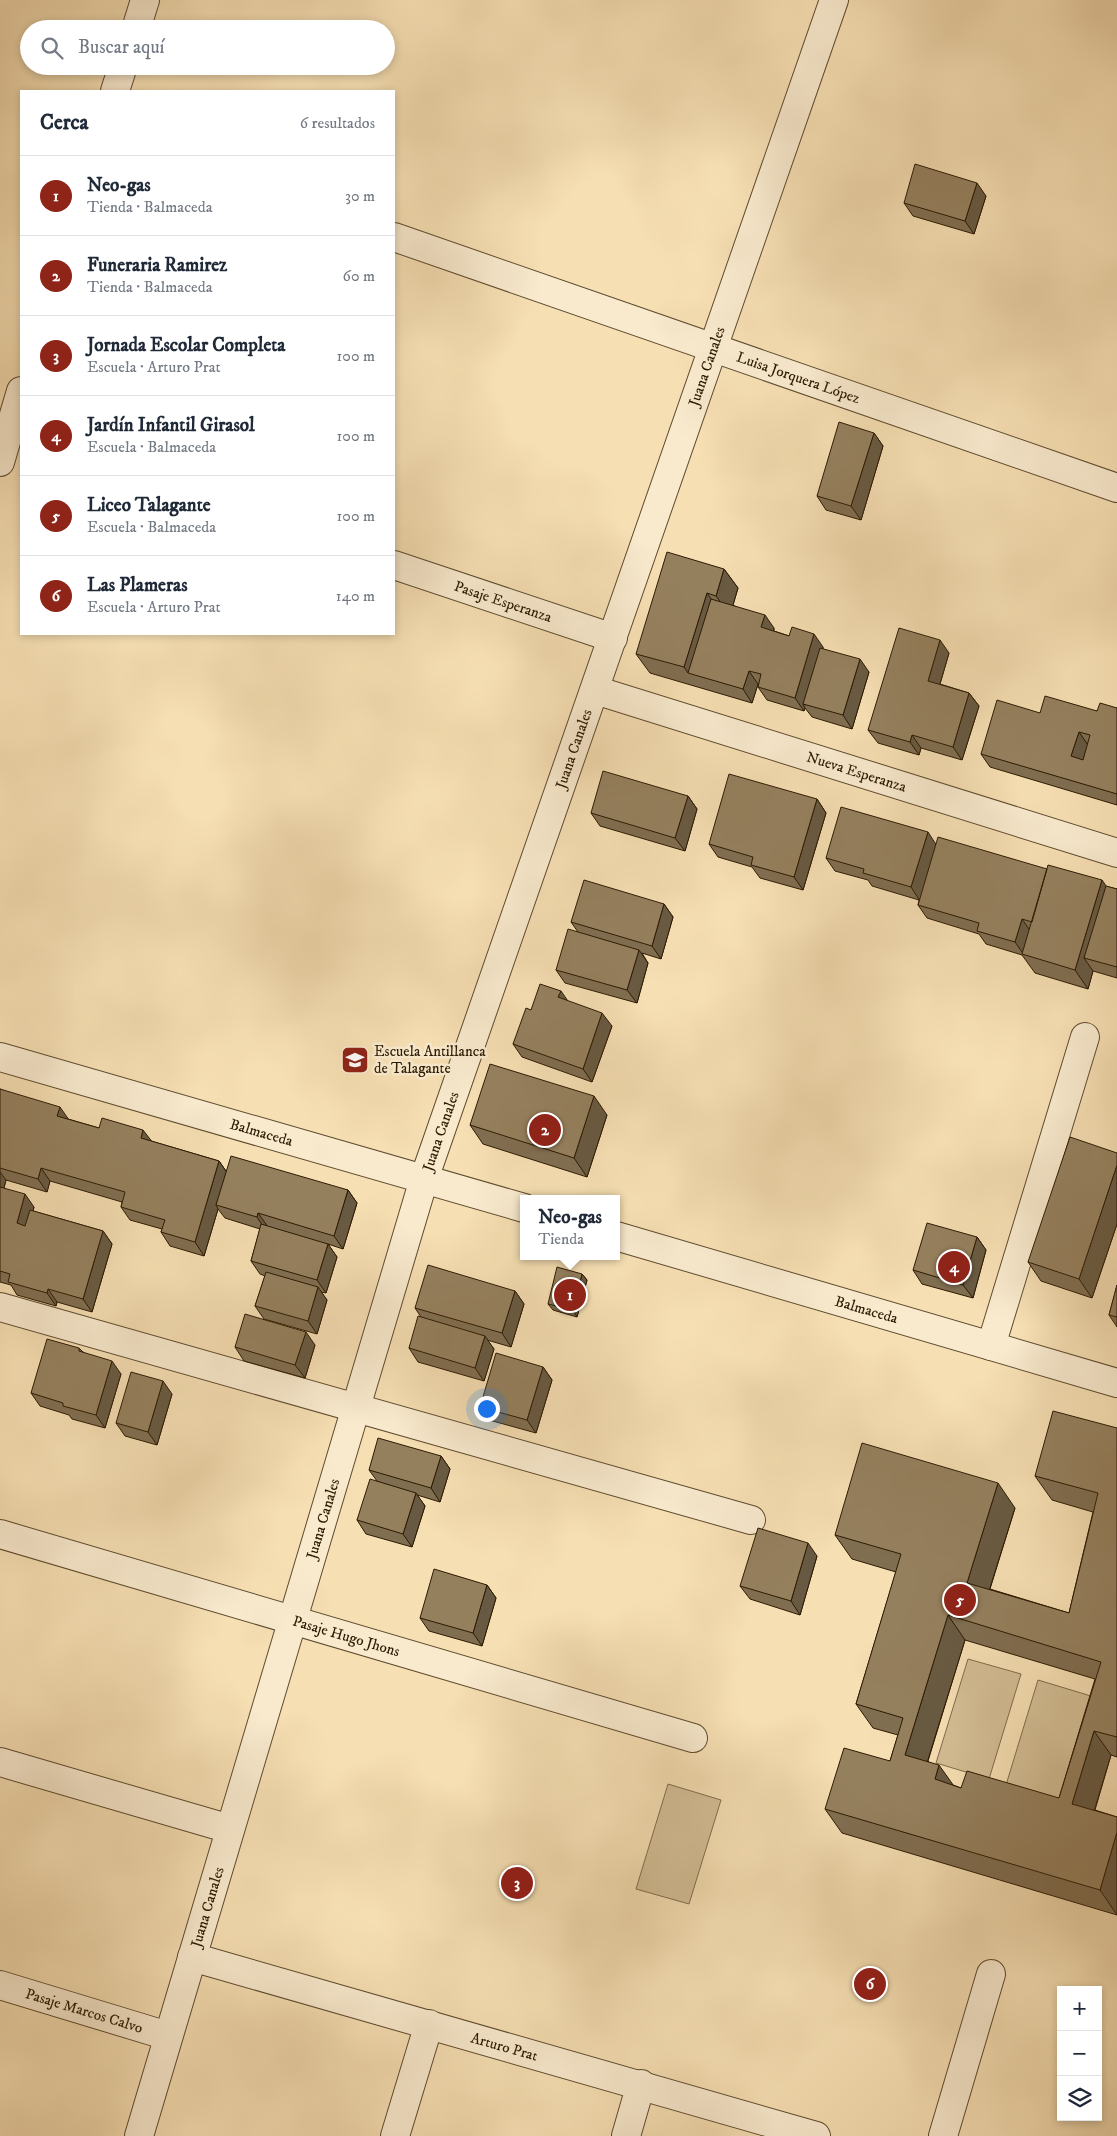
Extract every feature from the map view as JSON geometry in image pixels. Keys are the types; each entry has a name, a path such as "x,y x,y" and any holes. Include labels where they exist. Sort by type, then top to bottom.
{"street":[{"path":"139,20 145,0"},
{"name":"Juana Canales","path":"139,2136 424,1179 834,0"},
{"path":"115,90 121,75"},
{"name":"Luisa Jorquera López","path":"395,237 1117,488"},
{"path":"0,462 20,394"},
{"name":"Pasaje Esperanza","path":"395,565 612,638"},
{"name":"Nueva Esperanza","path":"594,690 1117,852"},
{"path":"991,1346 1085,1037"},
{"name":"Balmaceda","path":"0,1057 520,1207"},
{"name":"Balmaceda","path":"620,1237 1117,1383"},
{"path":"0,1307 751,1520"},
{"name":"Pasaje Hugo Jhons","path":"0,1534 693,1738"},
{"path":"0,1762 230,1829"},
{"name":"Arturo Prat","path":"192,1957 642,2084 816,2136"},
{"path":"944,2136 991,1974"},
{"name":"Pasaje Marcos Calvo","path":"0,1985 168,2036"},
{"path":"396,2136 430,2024"},
{"path":"626,2136 642,2084"}],"shaded area":[{"path":"968,1659 1021,1674 989,1779 936,1763"},
{"path":"1038,1680 1091,1696 1060,1800 1006,1785"},
{"path":"668,1784 721,1800 689,1904 636,1889"}],"building":[{"path":"915,164 977,183 965,221 904,203"},
{"path":"839,422 874,433 851,506 817,496"},
{"path":"667,552 724,569 716,596 707,593 684,667 636,654"},
{"path":"711,599 765,615 761,627 789,636 792,627 814,634 795,698 758,687 761,674 749,671 743,689 688,673"},
{"path":"899,628 940,640 928,681 969,693 953,747 912,735 910,742 868,730"},
{"path":"820,648 860,659 843,715 803,704"},
{"path":"1045,696 1097,711 1100,703 1117,708 1117,794 981,754 997,700 1040,713","holes":["1079,732 1090,735 1083,760 1071,756"]},
{"path":"603,771 688,796 675,838 591,813"},
{"path":"729,774 817,799 794,877 751,865 753,857 709,844"},
{"path":"841,807 928,832 911,887 863,873 864,869 826,858"},
{"path":"938,837 1047,869 1032,922 1022,919 1015,942 977,931 979,923 918,905"},
{"path":"1048,865 1102,880 1075,970 1022,954"},
{"path":"584,880 664,904 652,946 571,922"},
{"path":"1106,886 1117,889 1117,967 1084,958"},
{"path":"568,929 639,950 627,990 556,970"},
{"path":"540,984 561,991 558,997 602,1013 583,1069 513,1044 526,1008 531,1010"},
{"path":"490,1064 594,1096 574,1158 470,1125"},
{"path":"0,1089 60,1107 57,1116 99,1128 102,1118 143,1130 141,1138 219,1161 195,1242 161,1232 165,1220 121,1207 125,1192 41,1168 38,1179 0,1168"},
{"path":"1070,1137 1117,1153 1117,1165 1079,1279 1028,1262"},
{"path":"231,1156 348,1190 334,1236 258,1213 257,1217 216,1205"},
{"path":"0,1187 25,1194 17,1223 25,1226 30,1210 103,1231 83,1299 48,1289 47,1293 8,1282 10,1274 0,1271"},
{"path":"927,1223 977,1237 963,1285 913,1270"},
{"path":"261,1224 328,1244 317,1280 251,1261"},
{"path":"428,1265 515,1291 502,1333 415,1308"},
{"path":"557,1267 582,1274 573,1310 548,1304"},
{"path":"266,1272 318,1287 308,1321 255,1306"},
{"path":"1117,1285 1117,1317 1109,1315"},
{"path":"245,1314 306,1332 295,1365 235,1347"},
{"path":"418,1316 485,1336 475,1368 409,1348"},
{"path":"47,1339 79,1348 79,1351 112,1361 96,1415 63,1406 63,1403 31,1393"},
{"path":"496,1353 543,1367 527,1420 480,1407"},
{"path":"131,1372 163,1381 148,1432 116,1423"},
{"path":"1053,1411 1117,1428 1117,1737 1094,1731 1072,1804 1117,1817 1117,1832 1100,1890 825,1809 844,1748 890,1761 903,1718 856,1704 901,1554 835,1535 862,1443 998,1483 967,1583 1069,1613 1098,1493 1035,1476","holes":["948,1615 1101,1662 1059,1798 967,1771 961,1788 935,1779 939,1765 905,1755"]},
{"path":"378,1438 441,1456 431,1488 369,1470"},
{"path":"370,1479 416,1493 403,1534 357,1520"},
{"path":"758,1528 808,1543 791,1601 740,1586"},
{"path":"434,1569 487,1585 473,1633 420,1618"}],"place":[{"name":"Escuela Antillanca de Talagante","path":"355,1060"},
{"name":"Funeraria Ramirez","path":"545,1130"},
{"name":"Jardín Infantil Girasol","path":"954,1267"},
{"name":"Neo-gas","path":"570,1295"},
{"name":"Liceo Talagante","path":"960,1600"},
{"name":"Jornada Escolar Completa","path":"517,1883"},
{"name":"Las Plameras","path":"870,1984"}]}
